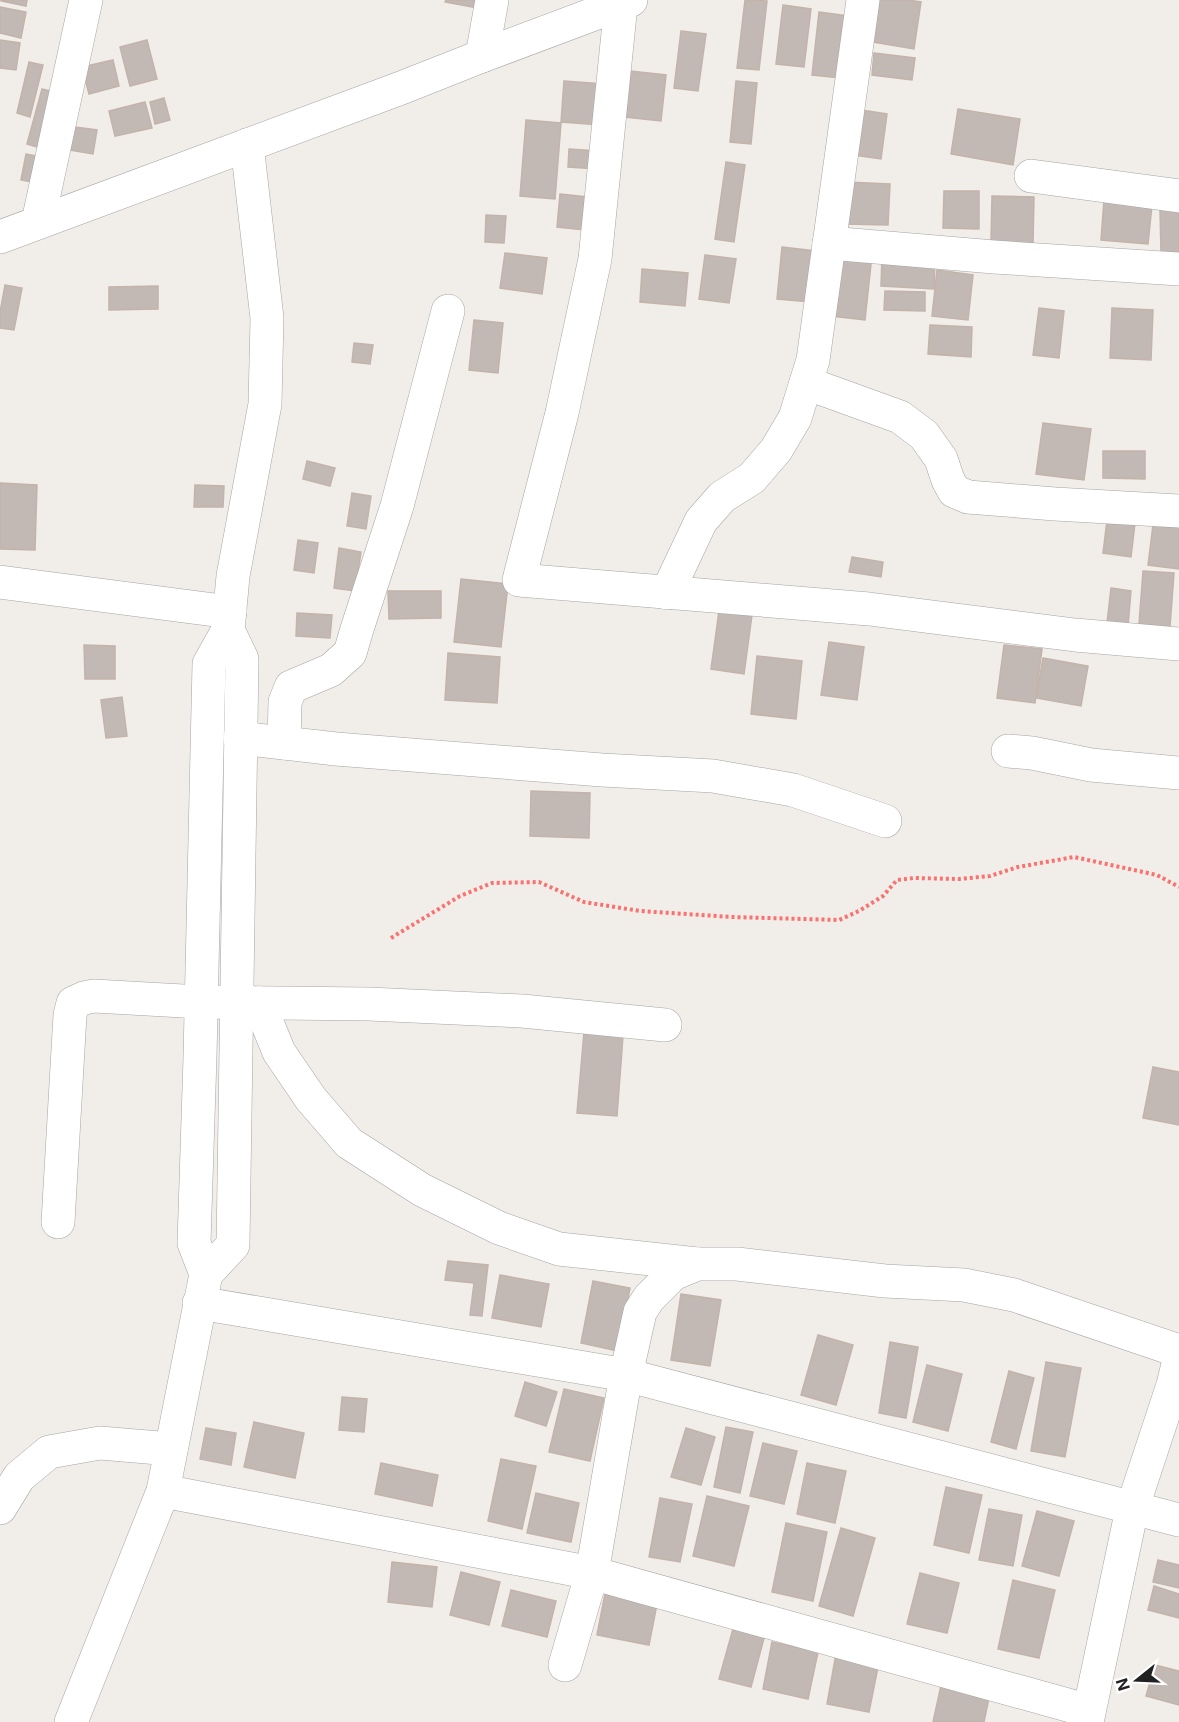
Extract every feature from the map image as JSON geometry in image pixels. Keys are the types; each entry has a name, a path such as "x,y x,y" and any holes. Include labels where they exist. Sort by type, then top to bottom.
{"street":[{"path":"38,222 86,0"},
{"path":"482,56 492,0"},
{"path":"667,592 701,521 722,497 752,478 776,450 795,418 813,360 862,0"},
{"path":"0,237 626,2 595,259 562,413 519,580 869,609 1076,635 1179,644"},
{"path":"71,1722 163,1491 203,1288 194,1243 208,664 229,621 233,576 265,404 267,318 247,145"},
{"path":"1032,176 1179,196"},
{"path":"829,243 1179,269"},
{"path":"284,743 285,702 291,687 331,670 350,653 397,506 448,311"},
{"path":"806,383 900,417 924,435 941,459 954,491 968,497 1179,511"},
{"path":"0,582 229,621"},
{"path":"203,1288 233,1245 248,1002 240,738 242,660 229,621"},
{"path":"242,697 285,702"},
{"path":"240,738 602,770 713,776 793,790 885,821"},
{"path":"1008,751 1032,753 1091,765 1179,773"},
{"path":"58,1222 70,1015 73,1003 84,998 94,996 201,1002 369,1004 522,1011 665,1025"},
{"path":"248,1002 311,1099 349,1143 422,1190 499,1227 559,1249 697,1264 737,1264 885,1281 964,1285 1014,1295 1179,1351"},
{"path":"565,1665 592,1573 626,1376 640,1312 649,1298 673,1274 697,1264"},
{"path":"203,1288 626,1376 1179,1520"},
{"path":"163,1491 592,1573 1088,1716 1132,1509 1179,1360"},
{"path":"0,1508 19,1477 49,1452 100,1443 171,1449"}],"path":[{"path":"391,938 460,896 492,883 539,882 584,902 640,911 732,917 839,920 883,896 897,880 990,876 1018,867 1074,857 1157,875 1179,887"}],"building":[{"path":"1,0 27,0 26,6"},
{"path":"446,0 479,0 477,8 445,2"},
{"path":"745,0 767,1 759,70 737,68"},
{"path":"878,0 921,2 914,49 872,42"},
{"path":"783,5 811,9 804,67 776,64"},
{"path":"0,7 26,12 21,38 0,33"},
{"path":"819,12 848,16 841,78 812,75"},
{"path":"681,31 706,34 698,91 674,88"},
{"path":"0,40 20,43 16,70 0,68"},
{"path":"147,40 157,79 130,86 120,47"},
{"path":"874,53 915,58 912,80 872,75"},
{"path":"113,60 119,86 89,94 82,67"},
{"path":"29,62 43,65 30,117 17,113"},
{"path":"630,71 666,75 661,121 625,117"},
{"path":"564,81 604,84 601,125 561,122"},
{"path":"736,81 757,83 751,144 730,142"},
{"path":"42,89 59,93 44,149 27,144"},
{"path":"164,98 170,120 155,124 150,102"},
{"path":"145,102 152,128 115,136 109,111"},
{"path":"958,109 1020,119 1013,165 951,154"},
{"path":"861,110 887,114 881,159 854,155"},
{"path":"526,120 561,123 555,199 520,196"},
{"path":"67,126 97,130 93,154 63,149"},
{"path":"569,149 598,151 597,169 568,167"},
{"path":"26,154 42,157 37,183 21,180"},
{"path":"726,162 745,165 734,242 715,239"},
{"path":"846,182 890,184 888,225 844,224"},
{"path":"944,191 979,191 979,229 943,228"},
{"path":"560,194 597,198 594,231 557,227"},
{"path":"992,196 1034,197 1033,243 991,242"},
{"path":"1104,200 1152,205 1148,244 1101,240"},
{"path":"1160,210 1179,210 1179,253 1161,253"},
{"path":"486,215 506,216 504,243 485,242"},
{"path":"782,247 816,251 811,302 777,299"},
{"path":"838,251 872,255 865,320 831,316"},
{"path":"505,253 547,258 542,294 500,288"},
{"path":"705,255 736,259 729,303 699,299"},
{"path":"882,257 935,260 934,289 881,286"},
{"path":"642,269 688,273 685,306 640,302"},
{"path":"937,270 973,275 968,320 932,316"},
{"path":"5,285 22,288 14,330 0,328 0,312"},
{"path":"158,286 158,309 109,310 109,287"},
{"path":"885,291 925,292 925,311 884,310"},
{"path":"1039,308 1064,311 1059,358 1033,355"},
{"path":"1112,308 1153,310 1151,360 1110,358"},
{"path":"474,320 503,323 498,373 469,370"},
{"path":"930,325 972,327 971,357 928,354"},
{"path":"354,343 373,345 370,364 352,362"},
{"path":"1043,423 1091,429 1084,480 1036,474"},
{"path":"1103,451 1145,451 1145,479 1103,478"},
{"path":"307,461 335,468 330,486 303,479"},
{"path":"0,483 37,485 35,550 0,549"},
{"path":"195,485 224,486 223,507 194,507"},
{"path":"352,493 371,496 366,529 347,526"},
{"path":"1108,512 1136,515 1131,557 1103,553"},
{"path":"1153,525 1179,528 1179,569 1148,565"},
{"path":"298,540 318,543 314,573 294,570"},
{"path":"339,548 361,552 355,591 334,588"},
{"path":"852,557 883,562 881,577 849,572"},
{"path":"1143,571 1174,573 1170,627 1139,624"},
{"path":"461,579 508,584 501,647 454,642"},
{"path":"1111,588 1131,591 1128,626 1107,623"},
{"path":"388,591 441,591 441,618 389,619"},
{"path":"719,611 752,615 744,674 711,669"},
{"path":"297,613 332,615 330,638 296,636"},
{"path":"829,642 864,647 857,700 821,695"},
{"path":"84,645 115,646 115,679 85,679"},
{"path":"1004,645 1042,649 1035,703 997,698"},
{"path":"448,653 500,657 497,703 445,700"},
{"path":"757,656 802,661 796,719 751,714"},
{"path":"1043,658 1088,666 1081,706 1036,698"},
{"path":"122,697 127,736 106,738 101,700"},
{"path":"531,791 590,793 589,838 530,836"},
{"path":"584,1032 623,1036 617,1116 577,1113"},
{"path":"1153,1067 1179,1072 1179,1125 1143,1118"},
{"path":"448,1261 488,1265 482,1316 470,1315 474,1283 445,1280"},
{"path":"500,1275 549,1284 541,1327 492,1318"},
{"path":"593,1281 630,1288 618,1351 581,1343"},
{"path":"681,1294 721,1300 710,1366 671,1360"},
{"path":"818,1335 853,1345 836,1405 801,1395"},
{"path":"890,1342 918,1347 906,1418 879,1413"},
{"path":"1046,1362 1081,1368 1065,1457 1031,1451"},
{"path":"927,1365 962,1374 948,1431 913,1422"},
{"path":"1009,1371 1034,1378 1016,1449 991,1442"},
{"path":"525,1382 557,1392 546,1426 515,1416"},
{"path":"564,1389 604,1398 590,1461 549,1452"},
{"path":"342,1397 367,1399 364,1432 339,1430"},
{"path":"254,1422 304,1433 295,1478 244,1467"},
{"path":"726,1427 753,1432 740,1493 714,1487"},
{"path":"206,1428 236,1433 231,1465 200,1459"},
{"path":"686,1428 715,1437 701,1485 671,1477"},
{"path":"763,1443 797,1451 784,1504 750,1496"},
{"path":"501,1459 536,1466 522,1529 488,1521"},
{"path":"381,1463 438,1475 432,1506 375,1494"},
{"path":"807,1463 846,1471 835,1523 797,1514"},
{"path":"946,1487 982,1495 969,1553 934,1545"},
{"path":"536,1493 579,1503 571,1542 527,1533"},
{"path":"707,1496 749,1506 734,1566 693,1556"},
{"path":"660,1498 692,1504 680,1562 649,1557"},
{"path":"989,1509 1022,1515 1013,1566 979,1560"},
{"path":"1037,1511 1074,1521 1059,1576 1022,1566"},
{"path":"786,1523 827,1532 813,1601 772,1592"},
{"path":"841,1528 875,1538 853,1616 819,1606"},
{"path":"1158,1560 1179,1565 1179,1588 1153,1582"},
{"path":"392,1562 437,1567 432,1607 388,1602"},
{"path":"461,1572 500,1582 489,1625 450,1615"},
{"path":"920,1573 959,1583 947,1633 907,1624"},
{"path":"1013,1580 1055,1590 1039,1658 998,1649"},
{"path":"1154,1586 1179,1594 1179,1618 1148,1610"},
{"path":"511,1590 556,1601 547,1637 502,1626"},
{"path":"605,1594 657,1604 649,1645 597,1635"},
{"path":"733,1629 764,1638 751,1687 719,1679"},
{"path":"772,1642 818,1652 808,1699 763,1689"},
{"path":"836,1654 879,1662 869,1712 827,1704"},
{"path":"1155,1665 1179,1671 1179,1705 1146,1696"},
{"path":"942,1681 990,1693 984,1722 933,1722"}]}
